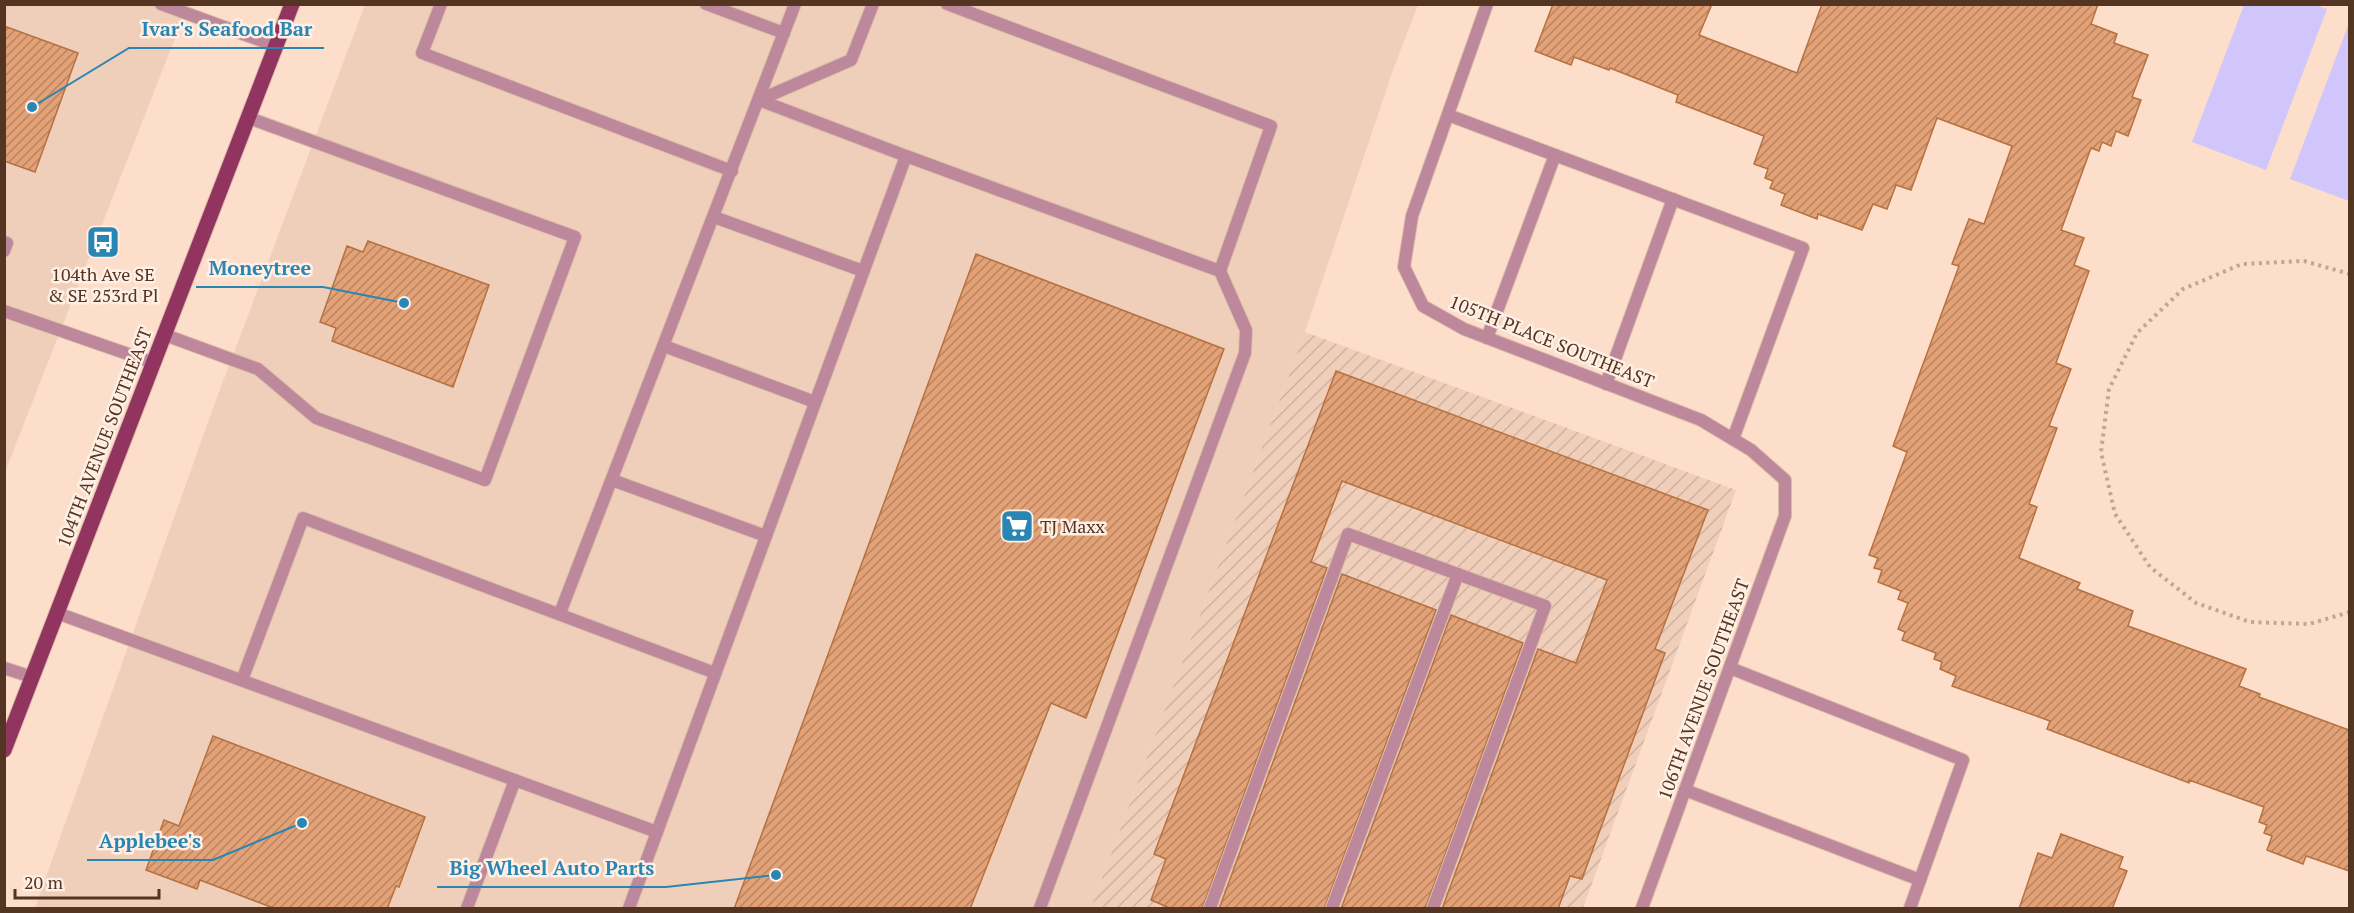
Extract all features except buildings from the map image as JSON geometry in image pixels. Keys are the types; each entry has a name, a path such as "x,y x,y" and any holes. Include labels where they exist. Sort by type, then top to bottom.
{"main road":[{"name":"104TH AVENUE SOUTHEAST","path":"4,750 292,4"}],"street":[{"path":"161,4 276,46"},
{"path":"441,4 422,53 732,171"},
{"path":"706,4 732,9 784,33"},
{"path":"560,613 795,4"},
{"path":"759,100 851,60 873,4"},
{"path":"947,4 1271,126 1220,271 1246,330 1245,353 1040,909"},
{"name":"105TH PLACE SOUTHEAST","path":"1487,4 1412,216 1404,267 1423,306 1487,338 1701,420 1751,450 1785,480"},
{"path":"759,100 1220,271"},
{"path":"1448,114 1803,248 1733,439"},
{"path":"165,335 258,369 316,418 485,480 575,237 249,118"},
{"path":"1487,338 1555,155"},
{"path":"629,909 906,156"},
{"path":"1606,384 1673,199"},
{"path":"714,217 863,271"},
{"path":"4,242 7,243 4,251"},
{"path":"4,311 154,363"},
{"path":"664,346 815,402"},
{"path":"612,480 766,536"},
{"name":"106TH AVENUE SOUTHEAST","path":"1642,909 1785,516 1785,480"},
{"path":"242,680 303,518 715,673"},
{"path":"1210,909 1348,534 1545,606 1433,909"},
{"path":"1332,909 1458,574"},
{"path":"57,613 657,832"},
{"path":"4,668 32,677"},
{"path":"1730,668 1964,760 1910,909"},
{"path":"467,909 514,780"},
{"path":"1685,790 1920,880"}],"path":[{"path":"2349,274 2304,261 2242,264 2183,289 2137,333 2109,389 2101,452 2115,514 2150,567 2196,603 2250,622 2309,624 2349,612"}],"shaded area":[{"path":"5,5 188,5 5,472"},
{"path":"365,5 1418,5 1393,70 1305,332 1091,908 35,908 213,408"},
{"path":"2244,5 2315,5 2327,9 2266,170 2192,142"},
{"path":"2349,23 2349,201 2290,179"},
{"path":"1305,332 1736,490 1583,908 1091,908"}],"place":[{"name":"Ivar's Seafood Bar","path":"32,107"},
{"name":"104th Ave SE & SE 253rd Pl","path":"103,242"},
{"name":"Moneytree","path":"404,303"},
{"name":"TJ Maxx","path":"1017,526"},
{"name":"Applebee's","path":"302,823"},
{"name":"Big Wheel Auto Parts","path":"776,875"}]}
